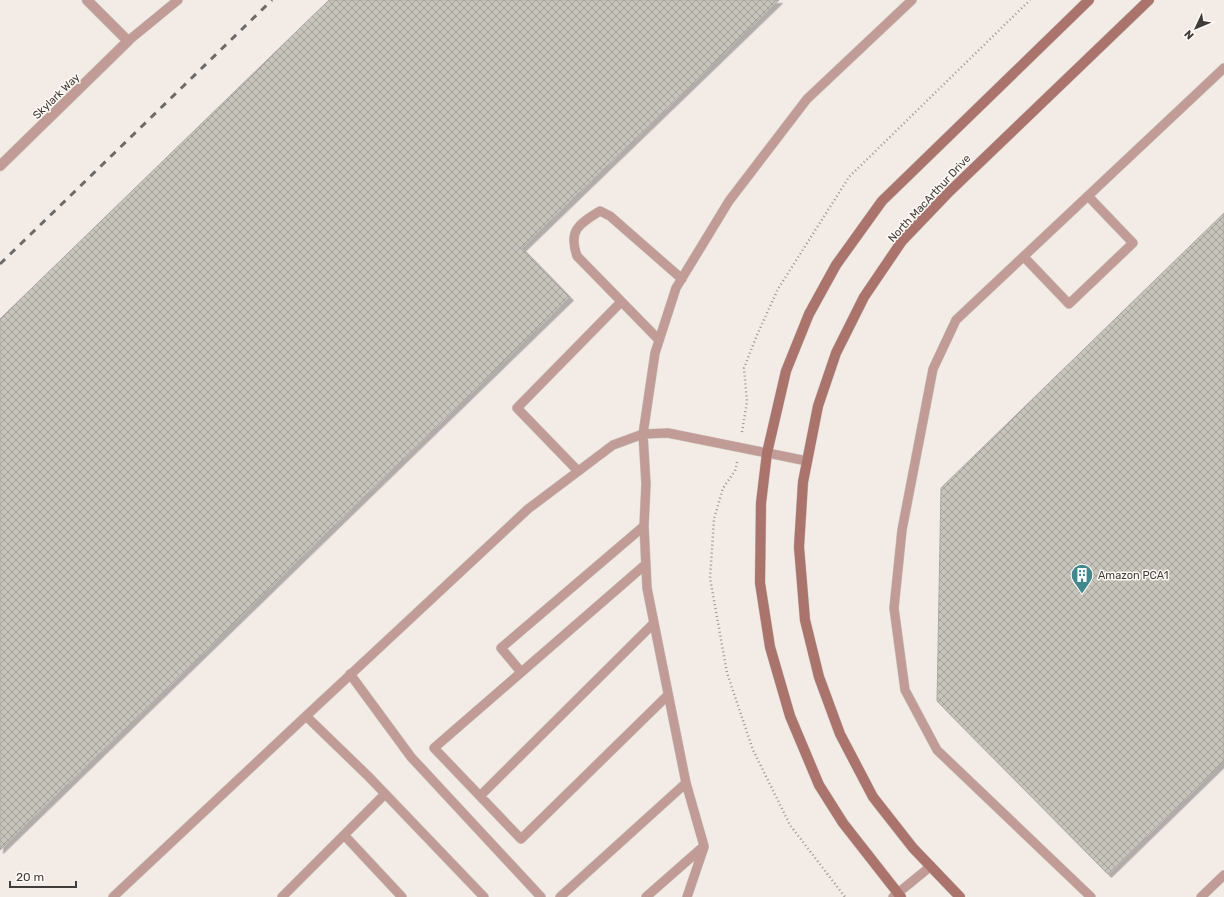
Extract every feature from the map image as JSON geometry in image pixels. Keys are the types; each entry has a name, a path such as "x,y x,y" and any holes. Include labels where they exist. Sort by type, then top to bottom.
{"main road":[{"path":"897,896 842,823 823,791 788,709 770,647 760,583 761,503 767,453 786,371 809,314 836,265 882,201 1089,0"},
{"name":"North MacArthur Drive","path":"960,897 913,848 873,797 840,734 819,678 805,620 799,547 803,482 818,406 836,353 864,297 902,241 948,193 1149,0"}],"street":[{"path":"87,0 128,41"},
{"name":"Skylark Way","path":"0,166 128,41"}],"lane":[{"path":"128,41 178,0"},
{"path":"687,897 704,846 686,783 647,588 644,526 646,484 643,434 655,353 676,288 729,201 807,99 912,0"},
{"path":"1090,897 937,750 905,690 894,608 902,530 933,369 956,320 1224,68"},
{"path":"1024,257 1069,304 1080,294 1133,243 1088,196"},
{"path":"659,340 576,256 572,242 577,227 600,212 610,216 621,224 682,279"},
{"path":"578,471 517,408 621,302"},
{"path":"113,897 528,509 613,445 643,434 668,433 807,461"},
{"path":"521,672 501,648 644,526"},
{"path":"646,564 434,748 521,839 668,695"},
{"path":"480,796 654,623"},
{"path":"350,674 412,757 541,897"},
{"path":"306,716 385,794 484,897"},
{"path":"560,897 686,783"},
{"path":"282,897 345,836 385,794"},
{"path":"345,836 402,897"},
{"path":"646,897 704,846"},
{"path":"897,896 930,866"},
{"path":"1201,897 1224,874"}],"building":[{"path":"329,0 779,0 522,248 570,297 0,850 0,319"},
{"name":"Amazon PCA1","path":"1224,213 1224,761 1108,874 937,701 941,488"}],"railway":[{"path":"0,264 272,0"}],"place":[{"name":"Amazon PCA1","path":"1082,594"}]}
